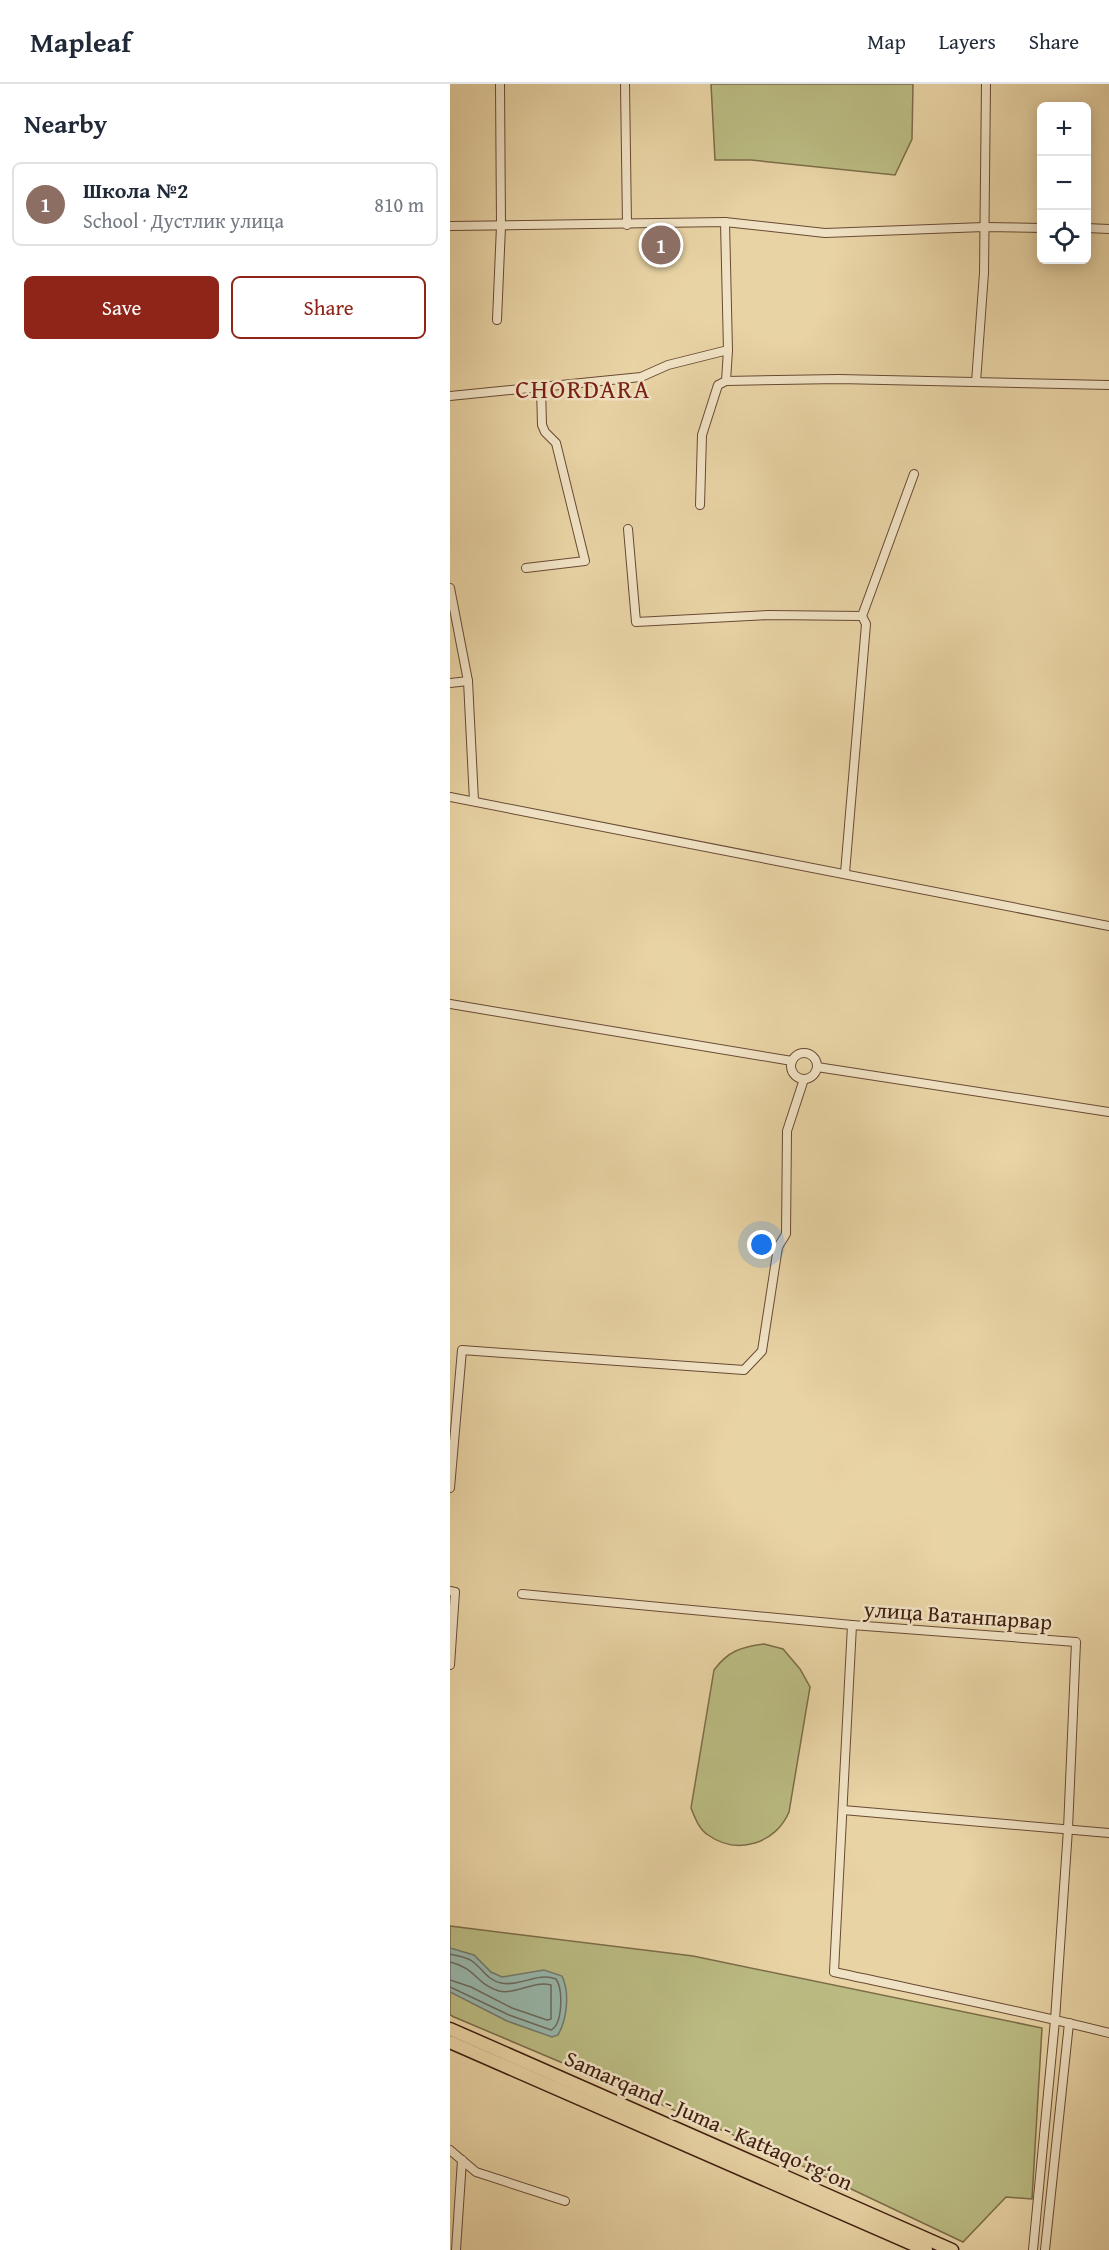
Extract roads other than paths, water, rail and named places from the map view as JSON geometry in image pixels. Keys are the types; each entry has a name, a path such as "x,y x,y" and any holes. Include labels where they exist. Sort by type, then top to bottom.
{"main road":[{"name":"Samarqand - Juma - Kattaqo‘rg‘on","path":"450,2029 952,2250"},
{"name":"Samarqand - Juma - Kattaqo‘rg‘on","path":"450,2042 926,2250"}],"street":[{"path":"497,320 501,226 500,84"},
{"path":"625,84 627,225"},
{"path":"976,382 984,227 986,84"},
{"path":"450,226 725,222 825,233 984,227 1037,228"},
{"path":"725,222 728,350 726,381"},
{"path":"1091,228 1109,229"},
{"path":"450,396 641,377 668,365 728,350"},
{"path":"700,505 702,435 718,385 726,381 1109,385"},
{"path":"526,568 585,561 556,443 545,432 542,425 541,387"},
{"path":"845,873 866,624 862,616 914,474"},
{"path":"628,529 636,622 769,615 862,616"},
{"path":"450,588 468,681 474,801"},
{"path":"450,683 468,681"},
{"path":"450,796 1109,926"},
{"path":"450,1004 792,1061"},
{"path":"450,1488 462,1350 744,1370 762,1351 778,1247 786,1234 787,1131 804,1079 814,1074 818,1067 816,1059 810,1054 798,1054 792,1061 793,1072 804,1079"},
{"path":"818,1067 1109,1112"},
{"path":"450,1591 455,1592 450,1665"},
{"path":"522,1594 852,1625"},
{"name":"улица Ватанпарвар","path":"1055,2020 1068,1829 1076,1642 852,1625 834,1972 1109,2032"},
{"path":"843,1810 1109,1833"},
{"path":"1033,2250 1055,2020"},
{"path":"1045,2250 1069,2023"},
{"path":"450,2150 476,2172 565,2201"},
{"path":"456,2250 462,2160"}],"water":[{"path":"450,1948 474,1955 491,1972 502,1977 544,1970 562,1976 566,1990 566,2006 564,2021 558,2035 552,2037 507,2021 450,1992"}],"place":[{"name":"Школа №2","path":"661,245"}],"district":[{"name":"CHORDARA","path":"583,389"}]}
